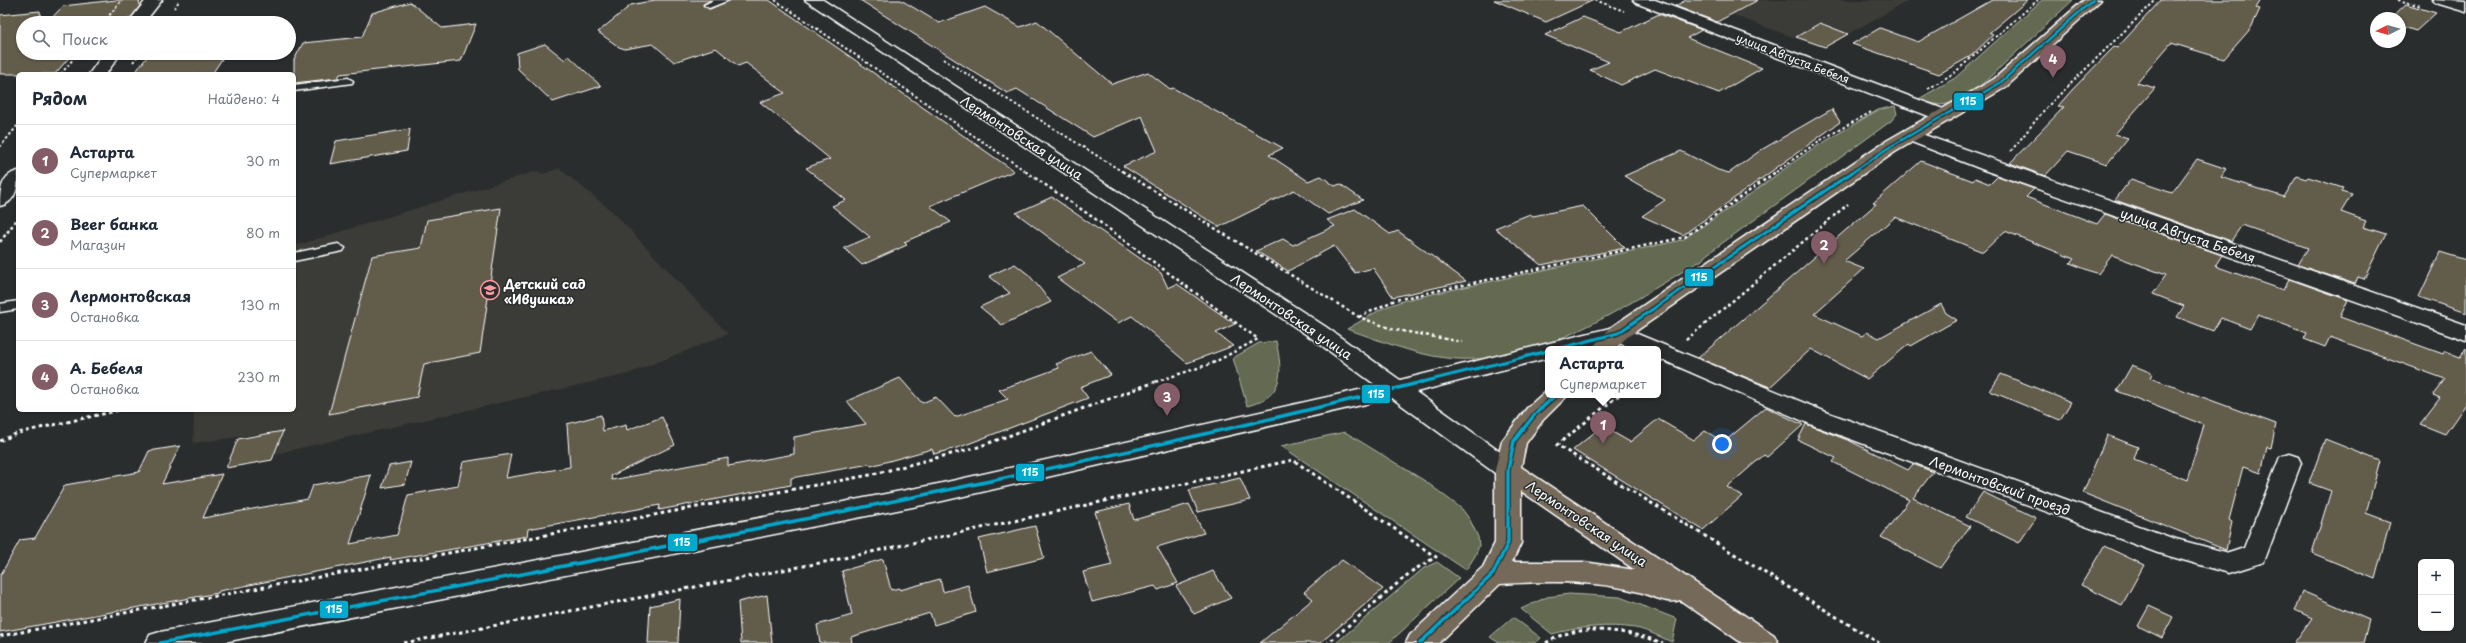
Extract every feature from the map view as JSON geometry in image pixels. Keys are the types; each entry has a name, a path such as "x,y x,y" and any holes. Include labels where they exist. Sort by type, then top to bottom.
{"main road":[{"path":"141,16 154,0"},
{"name":"Лермонтовская улица","path":"813,0 1318,332 1508,470 1764,643"},
{"name":"улица Августа Бебеля","path":"1641,0 1945,116"},
{"path":"1605,346 1618,333 1888,148 2000,83 2093,0"},
{"path":"2441,0 2466,7"},
{"path":"99,72 108,60"},
{"name":"улица Августа Бебеля","path":"1910,135 1996,168 2466,333"},
{"path":"0,200 16,180"},
{"path":"1568,346 1618,333"},
{"name":"Лермонтовский проезд","path":"1618,333 1648,346"},
{"name":"Лермонтовский проезд","path":"1661,351 1818,418 2167,546 2229,563 2255,555 2289,463"},
{"path":"160,643 938,493 1320,408 1395,388 1545,352"},
{"path":"1420,643 1493,574 1508,543 1508,470 1514,441 1535,414 1553,398"},
{"path":"1493,574 1543,570 1584,570 1646,581 1708,605"}],"lane":[{"path":"709,5 724,0"},
{"path":"296,88 348,81"},
{"path":"296,257 338,248"},
{"path":"0,308 16,305"}],"path":[{"path":"109,16 122,0"},
{"path":"0,636 870,475 978,448 1044,425 1121,394 1213,363 1234,350 1258,339 1094,218 776,0"},
{"path":"1359,317 1395,300 1684,237 1819,141 1876,109 1906,101 1954,73 2038,0"},
{"path":"1996,168 2045,109 2156,0"},
{"path":"941,58 1276,268 1334,300 1359,317 1392,329 1462,342"},
{"path":"62,72 72,60"},
{"path":"0,147 16,128"},
{"path":"1661,350 1854,198"},
{"path":"0,242 16,221"},
{"path":"1614,398 1557,445 1879,643"},
{"path":"0,441 18,433 111,412"},
{"path":"404,643 830,561 1293,460 1436,557 1412,571 1328,643"},
{"path":"1546,643 1550,639 1569,634 1616,631 1635,633 1663,643"}],"shaded area":[{"path":"1692,0 1910,0 1848,34 1820,23 1795,38"},
{"name":"Детский сад «Ивушка»","path":"559,168 613,212 728,334 628,374 274,454 283,431 193,443 194,412 296,412 296,245 537,171 543,174"}],"green space":[{"path":"2042,0 2073,0 1979,87 1956,103 1939,105 1917,100 1955,78"},
{"path":"1895,106 1897,114 1891,121 1706,255 1702,260 1580,330 1548,343 1514,354 1480,359 1433,356 1408,350 1347,329 1383,308 1405,300 1682,240 1749,195 1809,151 1878,110"},
{"path":"1276,341 1280,363 1278,382 1268,397 1247,406 1233,358 1259,343"},
{"path":"1345,432 1425,481 1462,509 1470,520 1478,537 1479,546 1475,556 1466,570 1281,446"},
{"path":"1437,562 1459,578 1389,643 1336,643 1424,568"},
{"path":"1569,594 1620,597 1677,619 1672,642 1644,630 1614,626 1593,627 1552,634 1521,609 1547,597"},
{"path":"1513,617 1541,638 1536,643 1499,643 1490,637"}],"building":[{"path":"116,0 139,0 140,6 132,16 54,16 63,6"},
{"path":"655,0 711,0 703,4 710,9 730,0 769,0 1014,171 930,206 951,222 904,242 907,245 862,265 844,248 870,237 832,206 846,200 806,168 830,159 760,102 785,93 746,63 738,66 716,48 674,62 653,44 625,49 619,47 598,32 631,5"},
{"path":"860,0 901,0 939,23 985,7 1020,27 1037,21 1112,84 1148,72 1170,89 1173,88 1283,148 1269,155 1308,181 1321,176 1335,186 1340,184 1363,200 1328,214 1294,190 1219,227 1123,166 1157,151 1142,116 1093,137 1017,89 1007,93"},
{"path":"1494,0 1594,0 1546,22"},
{"path":"1686,0 1758,0 1717,22 1675,6"},
{"path":"1992,0 2028,0 1989,33 1993,35 1971,56 1939,74 1852,44 1880,28 1918,42"},
{"path":"2161,0 2261,0 2256,8 2260,9 2251,28 2224,59 2171,43 2137,83 2155,88 2115,134 2128,138 2107,164 2068,151 2045,176 2010,163 2064,107 2058,106 2072,90 2114,47 2117,48"},
{"path":"410,2 442,28 476,24 461,61 340,74 338,78 296,83 294,60 296,60 296,56 303,43 362,37 372,13"},
{"path":"2406,4 2436,13 2416,31 2406,28 2406,12 2397,12"},
{"path":"40,11 40,16 16,16 16,60 67,60 57,72 16,72 16,74 0,74 0,15"},
{"path":"1659,14 1702,30 1687,38 1762,68 1719,93 1655,69 1621,85 1590,70 1609,62 1545,35 1583,17 1621,32"},
{"path":"1820,23 1848,34 1825,47 1796,37"},
{"path":"545,44 565,60 569,56 601,86 553,102 518,69 517,53"},
{"path":"145,60 221,60 213,72 136,72"},
{"path":"1832,109 1840,122 1683,235 1642,216 1665,200 1624,176 1681,151 1718,170 1729,173 1761,150"},
{"path":"410,129 407,151 330,164 336,141"},
{"path":"2197,159 2227,169 2221,177 2284,197 2297,176 2306,179 2308,177 2343,188 2341,191 2352,194 2341,212 2366,221 2363,227 2386,234 2364,279 2358,277 2355,284 2298,265 2308,248 2242,225 2231,241 2115,200 2131,179 2172,193"},
{"path":"1921,161 1973,181 1975,178 1990,184 1998,176 2034,189 2026,197 2097,224 2105,214 2222,255 2215,266 2283,290 2289,279 2348,300 2340,317 2443,354 2445,351 2460,357 2466,349 2466,404 2445,434 2420,424 2440,398 2433,395 2445,379 2330,337 2325,347 2304,339 2307,333 2258,315 2250,329 2221,318 2213,331 2177,317 2184,306 2153,294 2166,275 2112,255 2098,274 2070,263 2074,259 2005,231 1983,252 1895,217 1844,261 1864,269 1814,314 1862,336 1867,332 1879,338 1941,304 1946,313 1957,320 1911,346 1909,344 1867,379 1811,349 1770,387 1698,358 1876,204 1873,203"},
{"path":"1052,197 1161,273 1168,288 1177,284 1235,324 1216,333 1233,346 1187,363 1132,316 1118,323 1057,278 1085,264 1016,213"},
{"path":"1583,206 1625,248 1541,265 1495,228 1530,214 1533,216"},
{"path":"501,208 480,353 424,364 417,397 329,414 372,256 421,248 427,220"},
{"path":"1355,209 1390,234 1398,231 1466,281 1393,297 1373,268 1355,273 1334,246 1288,271 1256,251 1283,239 1293,245 1335,226 1327,220"},
{"path":"2440,252 2466,260 2466,313 2419,297"},
{"path":"1015,264 1029,275 1051,302 1002,325 980,307 1010,293 989,276"},
{"path":"1091,351 1111,375 1080,387 1088,398 960,447 934,454 932,449 871,466 870,464 791,478 791,485 659,510 660,505 528,529 527,536 390,560 391,557 219,591 218,593 0,632 0,576 20,540 35,538 65,485 139,472 149,451 180,446 162,484 222,474 203,518 308,499 313,485 371,475 350,544 397,535 408,495 458,486 463,462 511,454 506,478 570,467 567,424 601,415 603,431 626,425 627,430 662,417 675,445 611,476 612,480 728,458 728,466 794,454 794,437 866,424 847,401 900,378 922,403 936,397 955,417 1008,399 999,390 1059,368 1056,364"},
{"path":"2132,365 2152,373 2150,378 2276,424 2271,448 2267,447 2261,473 2243,467 2229,520 2232,522 2226,550 2083,493 2107,435 2138,447 2134,459 2187,480 2204,425 2117,391"},
{"path":"2001,374 2071,402 2060,420 1990,391"},
{"path":"1766,407 1803,425 1767,457 1764,455 1727,487 1742,496 1703,530 1573,450 1602,426 1630,442 1658,419 1694,440 1705,431 1724,442"},
{"path":"1806,424 1850,441 1908,470 1913,464 1933,472 1913,498 1970,526 1940,568 1881,537 1909,500 1833,462 1836,458 1798,440"},
{"path":"283,431 272,460 226,468 238,439"},
{"path":"2325,439 2380,461 2366,513 2390,522 2375,579 2312,553 2331,491 2309,483"},
{"path":"411,462 405,484 382,488 389,466"},
{"path":"1240,478 1250,500 1198,512 1189,490"},
{"path":"1983,492 2036,518 2019,543 1966,517"},
{"path":"1129,504 1134,520 1189,504 1204,533 1157,547 1178,583 1158,590 1155,586 1092,602 1083,572 1112,565 1095,512"},
{"path":"1035,526 1044,558 987,572 979,539"},
{"path":"2104,546 2144,565 2122,605 2081,585"},
{"path":"883,559 891,590 899,588 900,590 940,579 943,592 968,585 976,612 934,625 930,613 851,637 852,643 820,643 817,625 852,615 842,571"},
{"path":"1342,560 1383,589 1320,643 1260,643 1313,599 1304,592"},
{"path":"1213,571 1231,598 1194,614 1176,586"},
{"path":"2302,591 2369,620 2363,643 2294,643 2312,618 2295,610"},
{"path":"767,595 772,643 741,643 738,602"},
{"path":"680,599 678,643 648,643 650,606"},
{"path":"2149,606 2173,617 2162,638 2138,626"}],"transit line":[{"name":"115","path":"1568,346 1618,333 1888,148 2000,83 2093,0"},
{"name":"115","path":"160,643 938,493 1320,408 1545,352"},
{"name":"115","path":"1420,643 1493,574 1508,543 1508,470 1514,441 1535,414 1553,398"}],"place":[{"name":"А. Бебеля","path":"2053,78"},
{"name":"Beer банка","path":"1824,264"},
{"name":"Детский сад «Ивушка»","path":"490,290"},
{"name":"Лермонтовская","path":"1167,416"},
{"name":"Астарта","path":"1603,444"}]}
